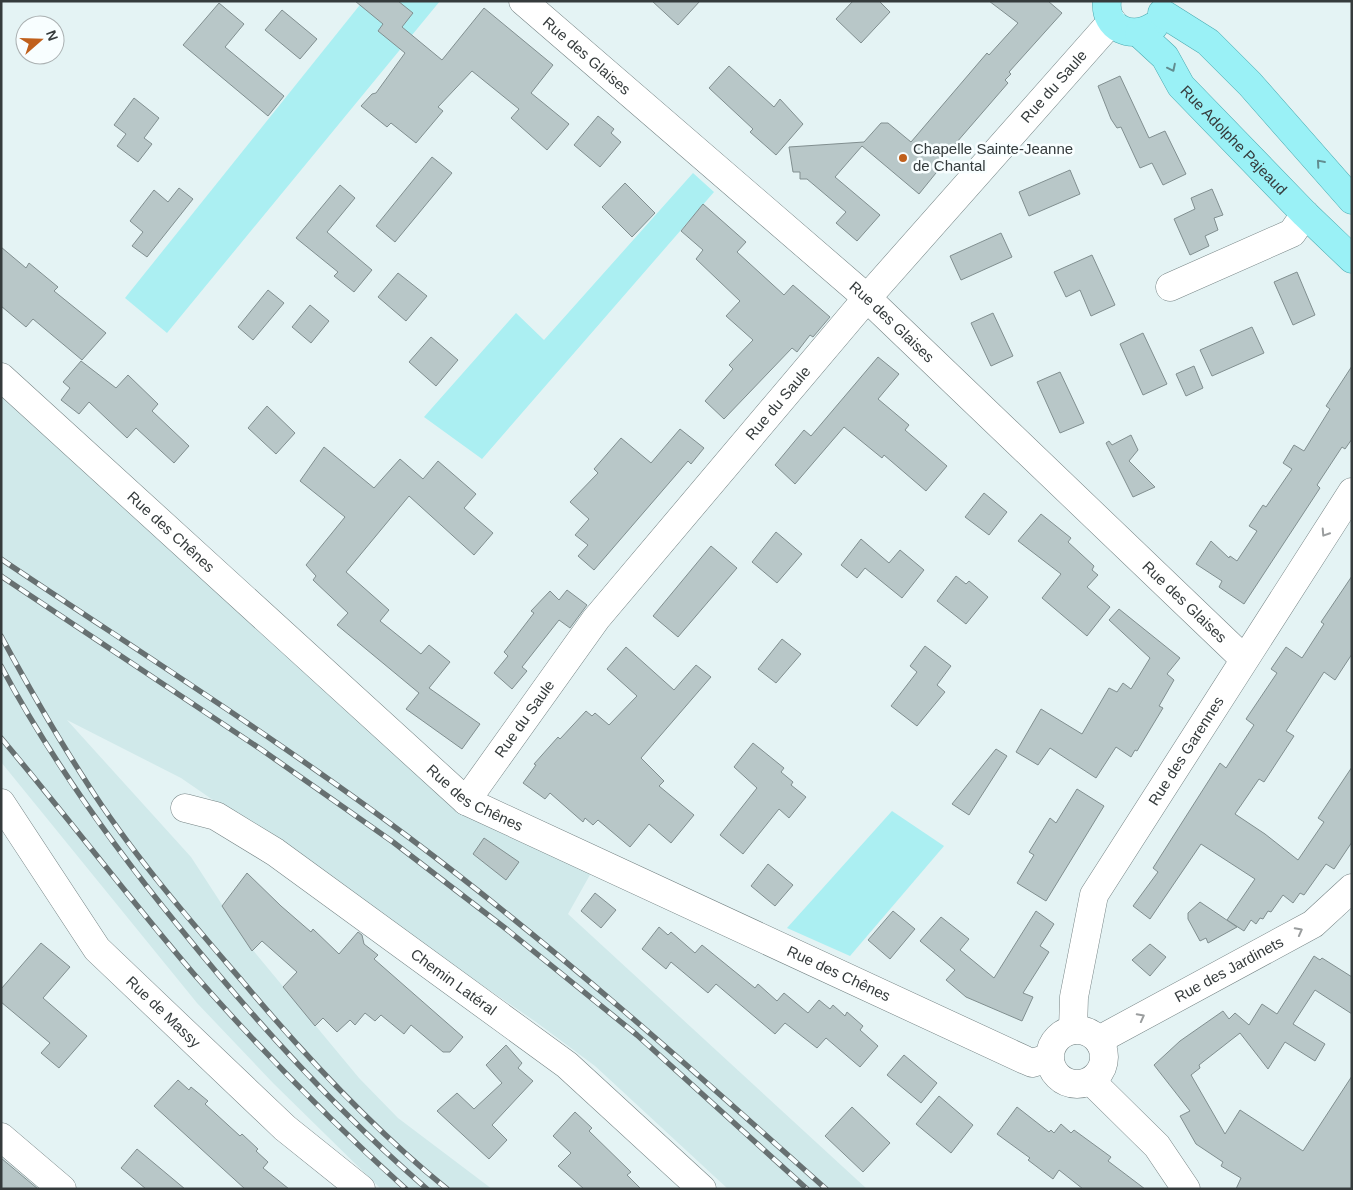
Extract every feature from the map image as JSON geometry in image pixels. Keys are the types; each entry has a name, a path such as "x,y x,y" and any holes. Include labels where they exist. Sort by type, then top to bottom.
{"main road":[{"path":"1109,11 1121,30 1139,33 1154,26 1162,7"},
{"path":"1162,7 1170,20 1208,42 1250,84 1352,200"},
{"name":"Rue Adolphe Pajeaud","path":"1139,33 1166,57 1181,86 1305,214 1346,251"}],"street":[{"name":"Rue des Glaises","path":"523,1 867,298 1244,659"},
{"name":"Rue du Saule","path":"466,801 596,619 1109,11"},
{"path":"1170,287 1292,233 1305,214"},
{"name":"Rue des Chênes","path":"1,377 466,801 1025,1060 1032,1063 1049,1058"},
{"name":"Rue des Garennes","path":"1073,1030 1074,997 1094,896 1352,492"},
{"name":"Rue de Massy","path":"1,802 97,949 285,1128 361,1189"},
{"name":"Chemin Latéral","path":"185,808 216,816 275,852 567,1065 702,1189"},
{"name":"Rue des Jardinets","path":"1101,1044 1108,1035 1313,924 1352,888"},
{"path":"1073,1030 1084,1030 1094,1035 1101,1044 1104,1064 1099,1074 1092,1081 1081,1085 1069,1084 1059,1078 1052,1069 1049,1058 1052,1045 1060,1035 1073,1030"},
{"path":"1092,1081 1157,1146 1186,1189"},
{"path":"1,1137 62,1189"}],"shaded area":[{"path":"363,1 440,1 167,333 125,298"},
{"path":"693,173 714,192 482,459 424,417 516,313 544,340"},
{"path":"1,395 458,811 591,873 568,914 867,1189 728,1189 595,1066 536,1022 181,778 67,720 191,857 247,943 359,1078 398,1118 492,1189 381,1189 273,1083 197,1003 1,762"},
{"path":"892,811 944,846 850,956 787,928"}],"building":[{"path":"355,1 398,1 413,13 402,27 442,60 484,8 553,65 531,93 569,124 547,150 511,118 519,109 472,71 438,107 443,111 416,143 391,123 387,127 361,106 372,94 376,93 405,53 378,31 383,24"},
{"path":"652,1 700,1 678,25"},
{"path":"853,1 879,1 890,12 861,43 836,19"},
{"path":"989,1 1048,1 1062,13 1009,72 1011,74 1005,80 1008,83 937,165 940,168 919,194 862,146 835,177 880,215 857,241 836,223 846,212 807,179 800,179 800,172 793,172 789,147 864,142 881,123 888,123 911,142 987,53 989,55 1018,23"},
{"path":"219,3 244,24 225,47 284,96 268,116 183,45"},
{"path":"282,10 317,39 300,59 265,30"},
{"path":"729,66 774,107 780,99 803,124 776,155 750,132 753,129 709,88"},
{"path":"1120,76 1149,138 1165,131 1186,174 1163,185 1152,163 1140,168 1121,127 1117,128 1111,119 1098,86"},
{"path":"134,98 159,118 144,138 152,144 138,162 117,146 126,134 114,125"},
{"path":"598,116 614,129 611,133 621,142 600,167 574,145"},
{"path":"432,157 452,173 395,242 376,226"},
{"path":"1070,170 1080,194 1029,216 1019,192"},
{"path":"625,183 655,213 632,237 602,207"},
{"path":"340,185 355,198 327,232 372,270 354,292 334,276 338,272 296,238"},
{"path":"179,188 193,199 147,257 132,246 143,232 130,221 154,190 168,202"},
{"path":"1212,189 1223,215 1214,218 1218,230 1205,236 1209,246 1190,255 1174,219 1195,209 1191,198"},
{"path":"703,204 746,242 737,252 784,295 793,285 830,317 813,337 810,335 797,352 792,348 724,419 705,401 733,369 729,365 753,340 726,316 740,301 696,259 703,250 681,231"},
{"path":"1001,233 1012,257 961,280 950,256"},
{"path":"1,247 26,268 29,263 58,287 54,291 106,333 82,360 33,319 26,327 1,306"},
{"path":"1092,255 1115,305 1091,316 1080,290 1066,297 1054,272"},
{"path":"1297,272 1315,315 1293,325 1274,282"},
{"path":"398,273 427,296 406,321 378,297"},
{"path":"268,290 284,303 253,340 238,327"},
{"path":"310,305 329,321 311,343 292,327"},
{"path":"993,313 1013,356 991,366 971,323"},
{"path":"1252,327 1264,353 1212,376 1200,350"},
{"path":"1143,333 1167,384 1143,395 1120,344"},
{"path":"431,337 458,360 436,386 409,362"},
{"path":"878,357 899,374 878,399 909,425 905,430 947,466 926,491 884,455 882,458 844,427 795,484 775,465 804,430 811,436"},
{"path":"81,361 116,388 128,375 158,404 152,411 189,446 174,463 136,428 127,438 89,402 79,414 61,400 70,388 63,382"},
{"path":"1194,366 1203,388 1186,396 1176,374"},
{"path":"1352,366 1352,439 1345,449 1342,447 1317,485 1320,488 1244,604 1219,587 1222,581 1196,564 1211,541 1229,558 1230,556 1237,561 1257,531 1249,526 1263,505 1266,507 1292,469 1283,463 1294,445 1304,451 1330,409 1326,406"},
{"path":"1060,372 1084,423 1060,433 1037,382"},
{"path":"267,406 295,433 276,454 248,428"},
{"path":"680,429 704,448 691,464 688,461 594,570 578,556 588,545 575,535 589,519 570,502 598,473 594,469 621,438 651,463"},
{"path":"1131,435 1138,450 1129,461 1155,487 1133,497 1106,443 1109,441 1112,445"},
{"path":"324,447 374,488 400,459 423,479 438,461 476,494 464,508 493,533 474,555 409,496 346,572 389,610 380,621 421,654 429,645 450,662 429,688 480,724 462,749 406,709 419,693 337,625 348,613 313,580 316,576 306,565 345,517 300,481"},
{"path":"984,493 1007,512 989,535 965,517"},
{"path":"1041,514 1071,538 1068,542 1094,566 1092,570 1098,575 1087,587 1110,607 1087,636 1042,598 1061,574 1018,541"},
{"path":"776,532 802,554 777,583 752,562"},
{"path":"861,539 889,563 900,550 924,570 902,598 865,568 857,578 841,565"},
{"path":"711,546 737,568 678,637 653,616"},
{"path":"956,576 966,584 969,581 988,597 966,624 937,601"},
{"path":"1352,576 1352,654 1335,680 1324,672 1286,731 1294,736 1264,782 1259,779 1235,814 1265,834 1298,860 1324,822 1318,818 1352,767 1352,842 1334,869 1326,864 1304,895 1300,893 1293,903 1283,895 1271,912 1268,911 1263,919 1260,918 1256,924 1251,920 1244,931 1227,920 1255,879 1201,844 1150,919 1133,906 1158,872 1153,868 1220,763 1226,768 1254,725 1246,719 1277,673 1271,669 1286,647 1302,658 1324,624 1321,622"},
{"path":"567,590 587,605 570,628 559,620 522,667 527,671 512,689 494,673 508,656 504,652 534,613 531,611 550,591 559,600"},
{"path":"1119,609 1180,658 1167,674 1174,680 1159,706 1163,708 1137,751 1135,750 1131,757 1116,747 1096,778 1050,748 1038,765 1016,752 1041,709 1082,734 1109,688 1117,692 1123,683 1131,689 1150,658 1109,620"},
{"path":"782,639 801,654 776,683 758,669"},
{"path":"925,646 951,666 937,685 945,692 917,726 891,706 917,672 910,666"},
{"path":"626,647 674,690 696,665 711,677 641,758 664,781 659,786 694,815 671,843 649,824 630,847 598,820 593,825 585,818 583,822 550,793 545,799 523,783 536,765 534,764 558,737 560,739 586,711 592,716 595,713 609,725 637,696 607,669"},
{"path":"753,743 784,768 781,772 793,782 791,785 806,797 789,818 779,809 743,854 720,835 757,788 734,767"},
{"path":"996,749 1007,756 969,815 952,804"},
{"path":"1077,789 1104,806 1046,901 1017,883 1034,855 1029,852 1050,818 1056,823"},
{"path":"484,838 519,862 506,880 473,854"},
{"path":"768,864 793,885 775,906 751,886"},
{"path":"247,873 281,906 311,932 313,929 339,954 358,932 362,935 364,944 378,955 374,959 463,1037 450,1052 443,1052 411,1025 404,1034 381,1015 375,1021 365,1013 355,1025 350,1020 337,1032 323,1018 315,1026 283,987 297,972 262,941 252,951 222,906"},
{"path":"595,893 616,910 601,928 581,911"},
{"path":"1200,902 1237,927 1208,943 1206,938 1200,941 1188,919 1188,913"},
{"path":"893,911 915,929 890,959 868,940"},
{"path":"1036,911 1054,924 1040,946 1049,952 1023,993 1033,997 1022,1021 966,997 946,980 955,970 920,941 941,917 969,939 960,950 994,978"},
{"path":"659,927 668,935 671,932 695,953 702,945 755,988 758,984 777,1001 784,993 808,1013 819,1000 830,1009 833,1005 845,1016 847,1012 863,1026 860,1030 878,1046 860,1067 826,1038 817,1048 785,1023 775,1034 716,984 708,993 671,962 666,969 642,949"},
{"path":"41,943 70,967 43,998 87,1036 59,1068 41,1053 50,1043 1,1002 1,989"},
{"path":"1150,944 1166,957 1150,976 1132,960"},
{"path":"1314,956 1320,960 1322,958 1352,977 1352,1014 1315,990 1293,1024 1325,1044 1315,1061 1285,1042 1268,1069 1240,1033 1199,1065 1200,1068 1191,1075 1225,1134 1240,1110 1303,1151 1352,1076 1352,1189 1236,1189 1241,1178 1221,1166 1223,1162 1196,1144 1180,1116 1190,1111 1154,1065 1180,1041 1223,1011 1229,1019 1235,1013 1249,1025 1262,1004 1277,1014"},
{"path":"506,1045 522,1063 518,1068 533,1081 492,1125 507,1140 489,1159 437,1111 457,1093 474,1109 502,1083 486,1065"},
{"path":"904,1055 937,1083 921,1103 887,1075"},
{"path":"178,1080 189,1090 191,1087 208,1101 205,1104 240,1136 242,1134 258,1149 256,1151 268,1162 263,1168 289,1189 245,1189 154,1106"},
{"path":"939,1096 973,1125 951,1153 916,1124"},
{"path":"852,1107 890,1143 863,1172 825,1136"},
{"path":"1017,1107 1049,1132 1051,1130 1054,1133 1061,1124 1071,1133 1074,1130 1111,1157 1108,1161 1145,1189 1083,1189 1059,1170 1053,1179 1028,1160 1030,1158 997,1134"},
{"path":"575,1112 592,1128 589,1131 631,1172 627,1175 641,1189 584,1189 558,1166 571,1153 553,1136"},
{"path":"137,1149 185,1189 146,1189 121,1168"},
{"path":"1,1158 38,1189 1,1189"}],"railway":[{"path":"1,559 311,766 465,880 674,1054 826,1189"},
{"path":"1,576 262,750 393,842 505,928 637,1035 807,1189"},
{"path":"1,636 42,710 87,783 104,809 161,885 266,1010 315,1064 392,1141 447,1189"},
{"path":"1,666 20,701 84,801 131,866 208,963 267,1031 329,1096 393,1159 427,1189"},
{"path":"1,738 168,944 218,1001 323,1111 406,1189"}],"place":[{"name":"Chapelle Sainte-Jeanne de Chantal","path":"903,158"}]}
